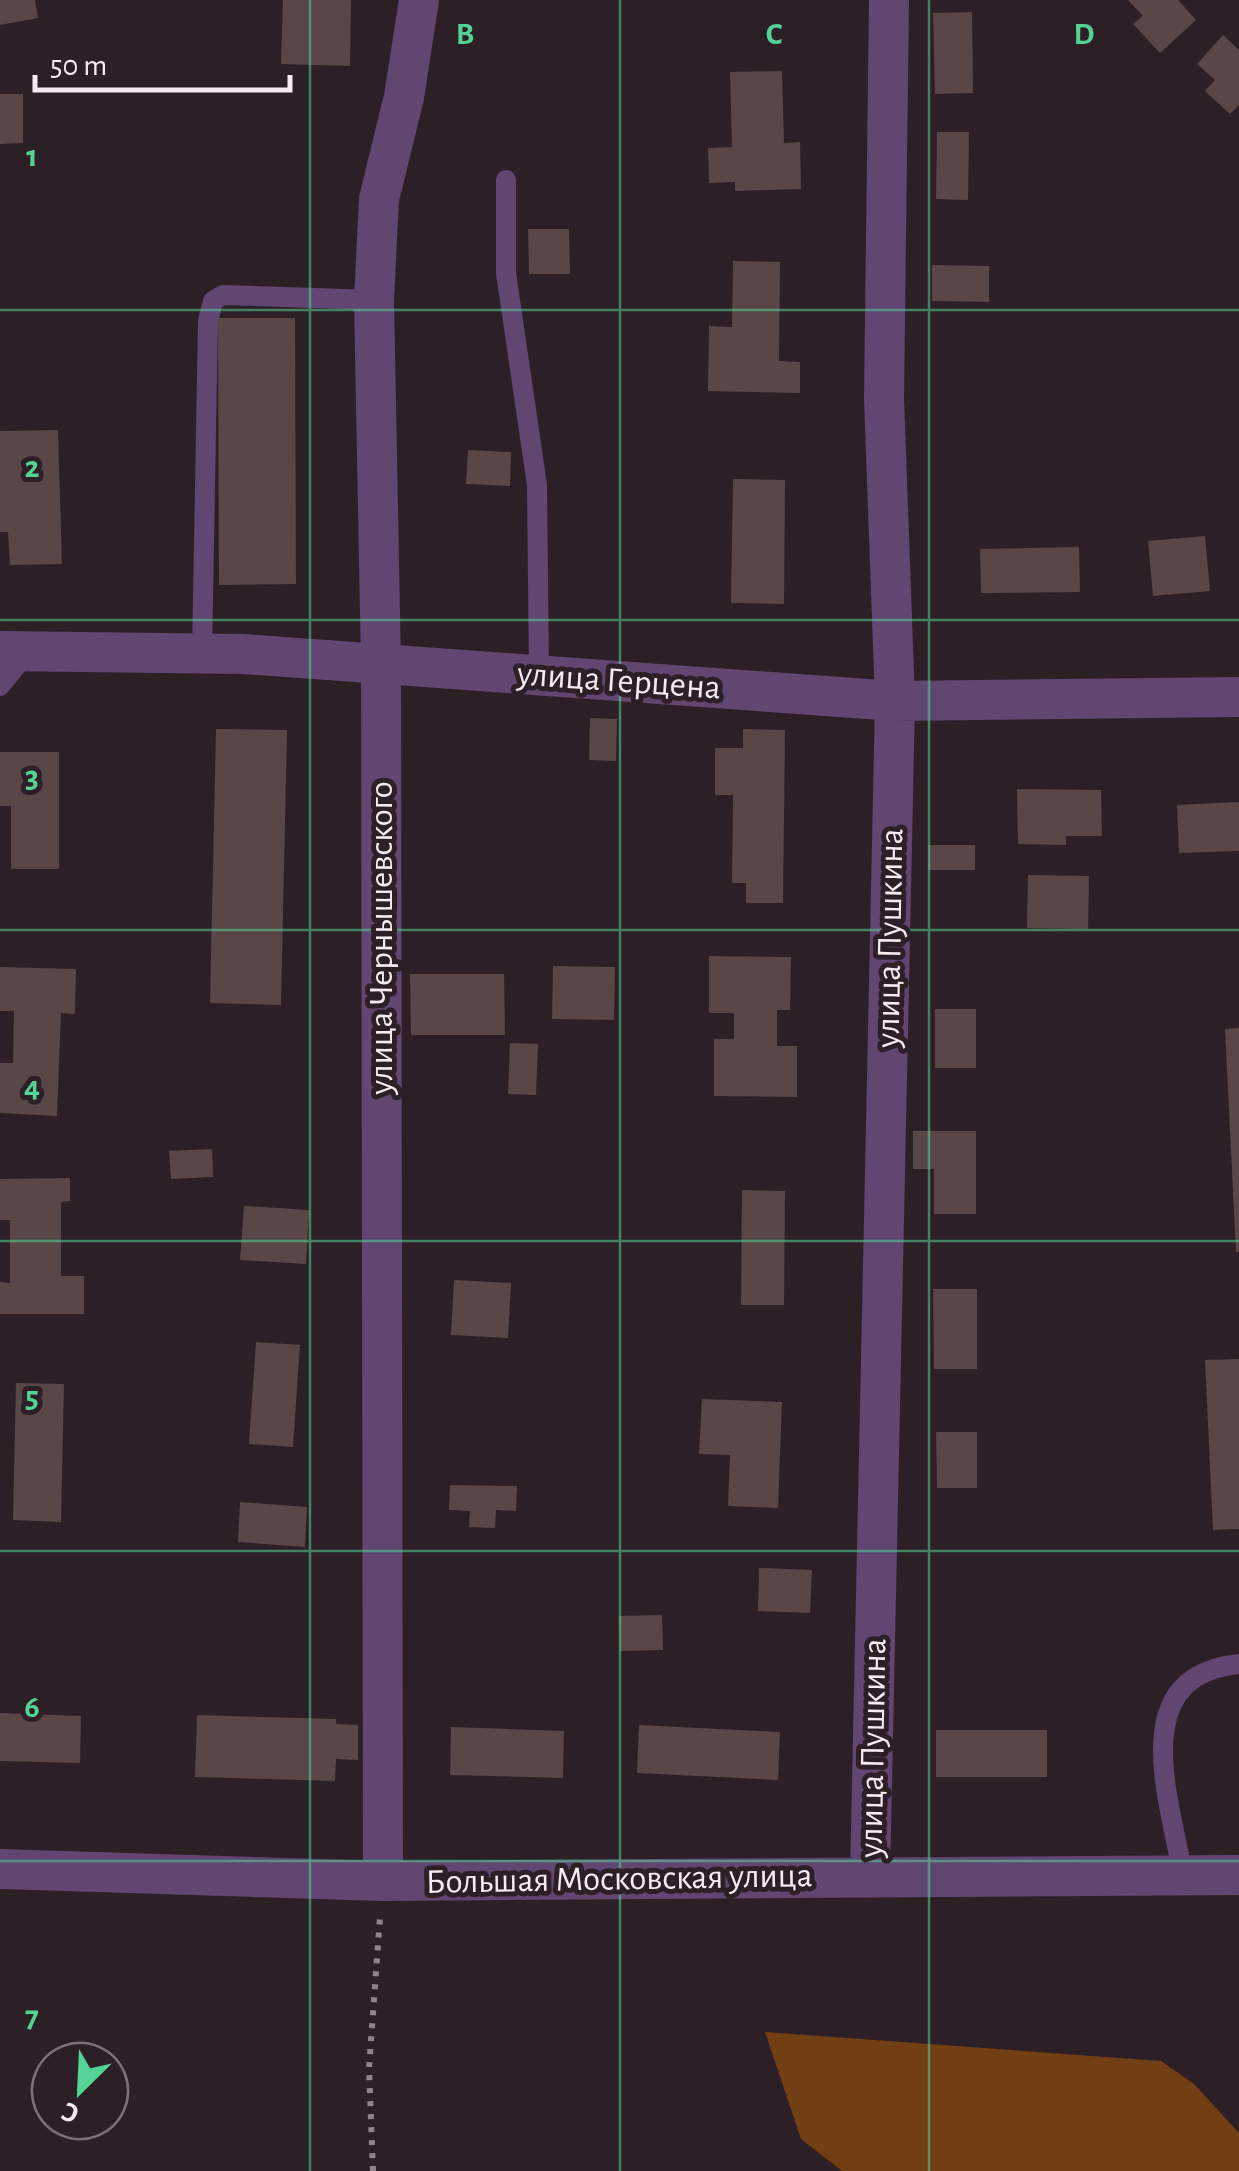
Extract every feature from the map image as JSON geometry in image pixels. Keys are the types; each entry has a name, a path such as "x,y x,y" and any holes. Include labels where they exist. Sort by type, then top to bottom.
{"street":[{"name":"улица Чернышевского","path":"383,1881 381,664 374,300 379,198 404,97 419,0"},
{"name":"улица Пушкина","path":"870,1876 894,700 884,398 890,0"},
{"name":"улица Герцена","path":"14,651 202,654 894,700 1239,696"},
{"name":"Большая Московская улица","path":"0,1869 383,1881 1239,1875"}],"lane":[{"path":"506,180 506,273 537,485 539,676"},
{"path":"202,654 208,321 212,301 223,295 374,300"},
{"path":"0,686 14,651"},
{"path":"1183,1877 1161,1738 1166,1709 1186,1682 1223,1666 1239,1664"}],"path":[{"path":"374,2171 369,2068 383,1881"}],"shaded area":[{"path":"765,2032 1161,2061 1194,2084 1239,2133 1239,2171 842,2171 801,2139"}],"building":[{"path":"0,0 35,0 38,18 0,25"},
{"path":"283,0 351,0 350,66 281,64"},
{"path":"1128,0 1178,0 1196,20 1160,53 1133,24 1143,16"},
{"path":"972,12 973,93 935,94 933,13"},
{"path":"1223,35 1239,50 1239,105 1230,114 1205,91 1215,80 1197,64"},
{"path":"782,71 784,143 800,142 801,189 735,191 735,182 709,183 708,148 732,147 730,72"},
{"path":"0,94 23,94 23,143 0,144"},
{"path":"937,132 969,132 968,200 936,199"},
{"path":"528,229 569,229 570,274 529,274"},
{"path":"733,261 780,262 779,361 800,362 800,393 708,391 709,326 732,327"},
{"path":"932,265 989,266 989,302 932,301"},
{"path":"218,318 295,318 296,584 219,585"},
{"path":"58,430 62,564 10,565 8,532 0,532 0,431"},
{"path":"468,450 511,452 510,486 466,484"},
{"path":"733,479 785,480 784,604 731,603"},
{"path":"1205,536 1210,591 1153,596 1148,541"},
{"path":"1079,547 1080,592 981,593 980,549"},
{"path":"590,718 617,719 616,761 589,760"},
{"path":"216,729 287,730 281,1005 210,1003"},
{"path":"743,729 785,730 783,903 746,903 746,883 732,883 733,795 715,795 715,748 743,748"},
{"path":"0,752 59,752 59,869 11,869 11,806 0,806"},
{"path":"1017,789 1101,790 1102,836 1066,836 1066,845 1018,844"},
{"path":"1239,802 1239,851 1179,853 1177,805"},
{"path":"928,845 975,845 975,870 928,870"},
{"path":"1028,875 1089,876 1088,929 1027,928"},
{"path":"709,956 791,957 790,1010 777,1010 777,1046 797,1046 797,1097 714,1096 714,1039 734,1039 734,1013 709,1013"},
{"path":"553,966 615,967 614,1020 552,1019"},
{"path":"0,967 76,969 75,1014 61,1013 57,1116 0,1113 0,1063 13,1063 14,1011 0,1011"},
{"path":"410,974 504,974 505,1035 411,1035"},
{"path":"935,1009 976,1009 976,1068 935,1068"},
{"path":"1239,1028 1239,1252 1236,1252 1225,1029"},
{"path":"510,1043 538,1044 536,1095 508,1094"},
{"path":"913,1131 976,1131 976,1214 934,1214 934,1169 913,1169"},
{"path":"212,1149 213,1177 171,1179 169,1151"},
{"path":"70,1178 70,1201 61,1202 61,1276 84,1276 84,1314 0,1314 0,1282 10,1283 10,1220 0,1220 0,1179"},
{"path":"742,1190 785,1191 784,1305 741,1305"},
{"path":"244,1206 309,1210 306,1264 240,1260"},
{"path":"454,1280 511,1283 508,1338 451,1335"},
{"path":"933,1289 977,1289 977,1369 934,1369"},
{"path":"256,1342 300,1345 293,1447 249,1444"},
{"path":"1239,1359 1239,1529 1213,1530 1205,1360"},
{"path":"16,1383 64,1384 61,1522 13,1520"},
{"path":"702,1399 782,1402 778,1508 728,1506 730,1455 699,1454"},
{"path":"936,1432 977,1432 977,1488 937,1488"},
{"path":"450,1485 517,1486 516,1511 496,1510 495,1528 469,1527 470,1511 449,1510"},
{"path":"240,1502 307,1507 305,1547 238,1542"},
{"path":"759,1568 812,1570 810,1613 758,1611"},
{"path":"662,1615 663,1650 620,1651 619,1616"},
{"path":"0,1713 81,1716 80,1763 0,1761"},
{"path":"197,1715 336,1719 336,1724 358,1725 358,1760 336,1759 335,1781 195,1777"},
{"path":"639,1725 780,1732 778,1780 637,1773"},
{"path":"451,1727 564,1731 563,1778 450,1775"},
{"path":"936,1730 1047,1730 1047,1777 936,1777"}]}
